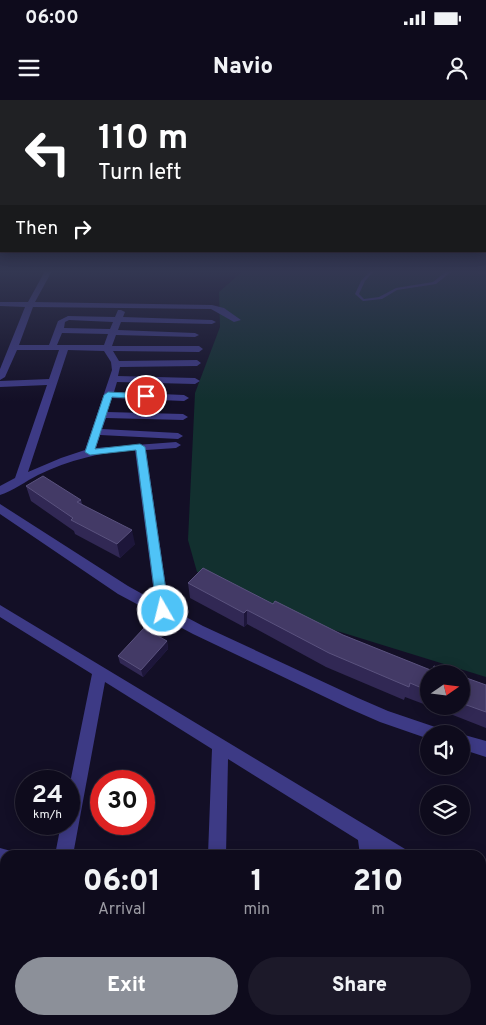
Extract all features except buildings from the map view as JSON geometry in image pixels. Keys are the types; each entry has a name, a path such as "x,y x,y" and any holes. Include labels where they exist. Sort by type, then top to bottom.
{"street":[{"path":"0,377 15,347 27,314"},
{"path":"90,452 114,379 116,364 107,348 120,314"},
{"path":"228,314 237,320"},
{"path":"52,348 62,320 66,318 212,322"},
{"path":"58,330 194,335"},
{"path":"15,347 199,349"},
{"path":"20,479 64,348"},
{"path":"116,364 197,364"},
{"path":"114,379 195,381"},
{"path":"0,384 51,382"},
{"path":"108,395 184,398"},
{"path":"102,415 182,417"},
{"path":"0,491 20,479 51,465 90,452 177,441 96,432"},
{"path":"140,447 163,611"},
{"path":"0,508 123,590 198,630 353,703 420,729"},
{"path":"0,610 390,850"},
{"path":"65,850 100,671"},
{"path":"470,744 486,749"},
{"path":"217,850 220,746"},
{"path":"366,836 368,850"}],"green space":[{"path":"220,314 486,314 486,677 470,672 470,665 447,665 334,630 197,572 188,540 195,393 220,327"}],"route":[{"path":"146,396 108,395 90,452 140,447 163,611"}]}
